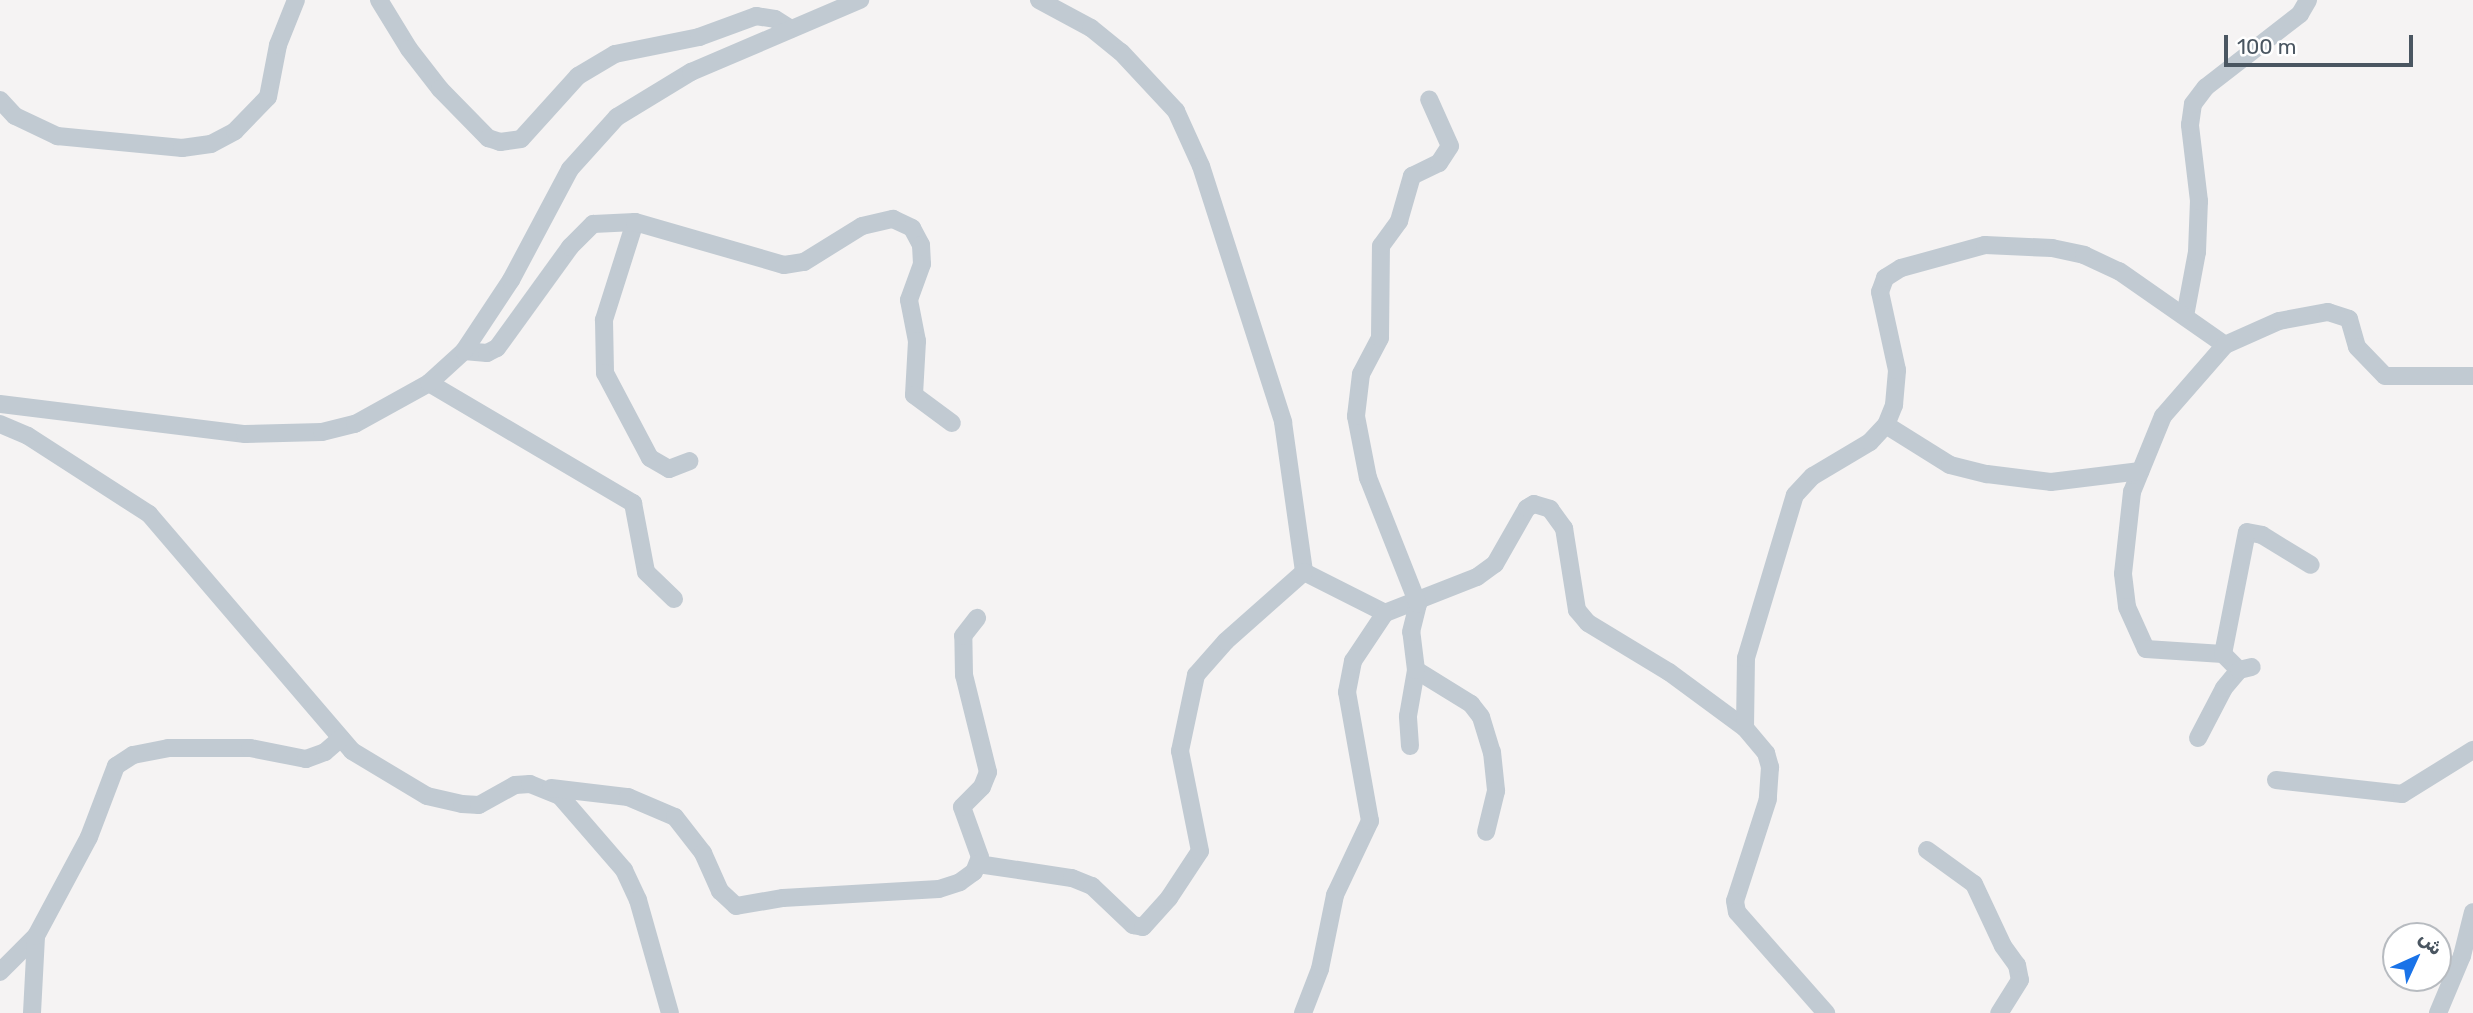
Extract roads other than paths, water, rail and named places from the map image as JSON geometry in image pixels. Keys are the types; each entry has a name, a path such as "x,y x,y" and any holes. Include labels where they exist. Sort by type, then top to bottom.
{"street":[{"path":"0,100 15,116 57,135 182,148 211,144 235,131 268,97 274,87 278,45 296,0"},
{"path":"379,0 408,49 440,89 488,138 500,142 521,139 578,76 615,54 699,37 757,16 775,19 791,29"},
{"path":"0,404 245,434 288,434 355,424 429,383 464,351 511,280 570,169 590,142 652,93 860,0"},
{"path":"1040,0 1091,28 1121,52 1176,111 1200,166 1279,409 1304,572"},
{"path":"2185,316 2197,252 2193,104 2206,87 2300,14 2308,0"},
{"path":"1410,746 1408,716 1416,670 1411,632 1418,604 1368,478 1356,416 1361,374 1380,338 1381,246 1399,221 1412,176 1439,163 1450,146 1429,99"},
{"path":"464,351 487,353 497,348 570,247 593,225 635,222 784,265 804,262 875,220 893,219 918,234 922,257 909,300 917,341 914,395 953,423"},
{"path":"635,222 604,320 605,373 650,458 669,469 690,461"},
{"path":"1745,728 1746,658 1795,495 1804,483 1870,442 1886,425 1897,380 1880,292 1885,278 1901,268 1985,245 2052,248 2084,255 2119,271 2225,345"},
{"path":"2198,738 2211,708 2246,668 2223,654 2151,650 2140,643 2127,607 2123,574 2124,540 2140,471 2162,416 2225,345 2278,321 2328,312 2349,319 2357,347 2385,376 2473,376"},
{"path":"429,383 633,503 646,572 674,599"},
{"path":"0,424 28,436 149,514 352,751 416,790 462,804 479,806 515,785 628,797 675,817 703,853 726,899 736,906 783,898 939,889 960,882 978,864 979,850 962,811 964,803 988,779 964,675 963,636 977,618"},
{"path":"1886,425 1950,465 1987,474 2051,482 2140,471"},
{"path":"1304,572 1384,612 1418,604 1488,570 1522,513 1534,504 1542,505 1558,517 1564,528 1577,610 1587,623 1669,672 1745,728 1766,753 1770,780 1735,901 1737,912 1825,1013"},
{"path":"2223,654 2246,533 2262,535 2311,565"},
{"path":"978,864 1072,878 1091,886 1133,925 1143,927 1169,898 1200,851 1180,751 1196,674 1226,641 1304,572"},
{"path":"1303,1013 1320,969 1335,895 1370,821 1347,692 1353,661 1384,612"},
{"path":"1416,670 1471,704 1481,717 1492,752 1496,791 1486,832"},
{"path":"0,972 36,936 89,837 111,773 123,760 149,751 201,748 250,748 306,759 325,752 341,738"},
{"path":"2276,780 2402,794 2473,750"},
{"path":"544,788 560,796 624,870 638,900 670,1013"},
{"path":"1927,850 1974,884 2003,946 2017,965 2020,981 1999,1013"},
{"path":"2438,1013 2462,957 2473,912"},
{"path":"32,1013 36,936"}]}
